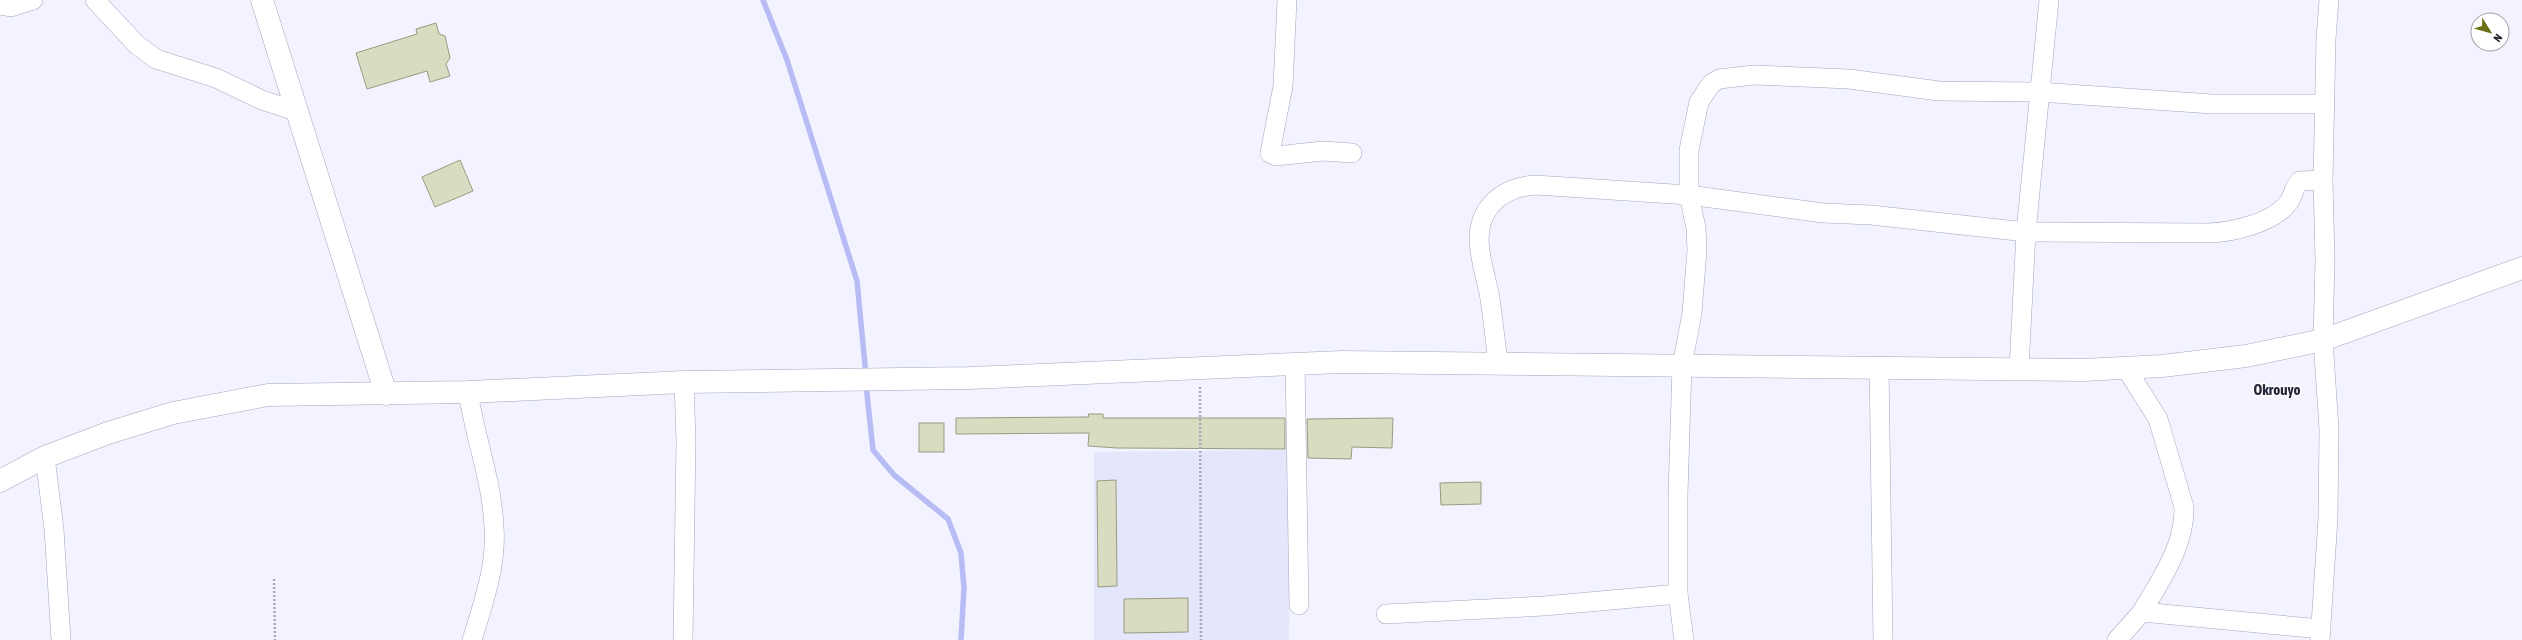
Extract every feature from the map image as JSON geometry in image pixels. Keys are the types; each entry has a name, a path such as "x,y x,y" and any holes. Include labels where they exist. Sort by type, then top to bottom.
{"main road":[{"path":"262,0 386,394"},
{"path":"0,481 45,457 108,433 173,413 261,397 468,392 684,382 969,378 1294,363 1879,366 2019,369 2126,368 2162,366 2246,356 2323,340 2522,268"}],"street":[{"path":"0,5 11,7 33,0"},
{"path":"95,0 137,46 156,59 221,80 262,100 296,111"},
{"path":"1287,0 1283,86 1270,153 1276,156 1322,151 1352,153"},
{"path":"2019,369 2026,232 2049,0"},
{"path":"2142,612 2321,635 2328,518 2329,429 2323,340 2325,260 2322,180 2326,39 2329,0"},
{"path":"1684,640 1678,594 1678,494 1682,366 1692,313 1697,250 1696,228 1689,196 1689,150 1697,109 1704,93 1719,79 1754,75 1849,80 1939,91 2039,92 2212,104 2325,104"},
{"path":"1498,363 1489,292 1480,250 1479,232 1493,201 1504,192 1519,186 1535,185 1689,196 1823,213 1871,215 2026,232 2209,233 2233,231 2261,221 2283,208 2291,199 2294,188 2300,181 2322,180"},
{"path":"1294,363 1299,604"},
{"path":"1879,366 1883,640"},
{"path":"2117,640 2142,612 2180,541 2185,522 2184,507 2158,419 2126,368"},
{"path":"683,640 686,440 684,382"},
{"path":"468,392 473,422 490,492 494,527 492,567 472,640"},
{"path":"45,457 54,529 61,640"},
{"path":"1386,614 1544,606 1678,594"}],"path":[{"path":"1200,367 1201,640"},
{"path":"274,579 275,640"}],"shaded area":[{"path":"1290,450 1289,640 1094,640 1094,452"}],"building":[{"path":"436,23 439,34 445,36 450,58 446,64 450,76 430,82 427,71 367,89 356,53 417,34 416,29"},
{"path":"460,160 473,191 435,207 422,177"},
{"path":"1088,414 1103,414 1103,418 1285,418 1285,449 1117,448 1088,446 1089,433 956,434 956,418 1089,417"},
{"path":"1393,418 1392,448 1352,447 1351,459 1308,458 1307,419"},
{"path":"919,423 944,423 944,452 919,452"},
{"path":"1116,480 1117,586 1098,587 1097,481"},
{"path":"1481,482 1481,504 1441,505 1440,483"},
{"path":"1188,598 1188,632 1124,633 1124,599"}],"waterway":[{"path":"763,0 787,60 857,281 866,376"},
{"path":"866,385 873,450 894,475 948,519 961,553 964,588 961,640"}],"district":[{"name":"Okrouyo","path":"2277,390"}]}
